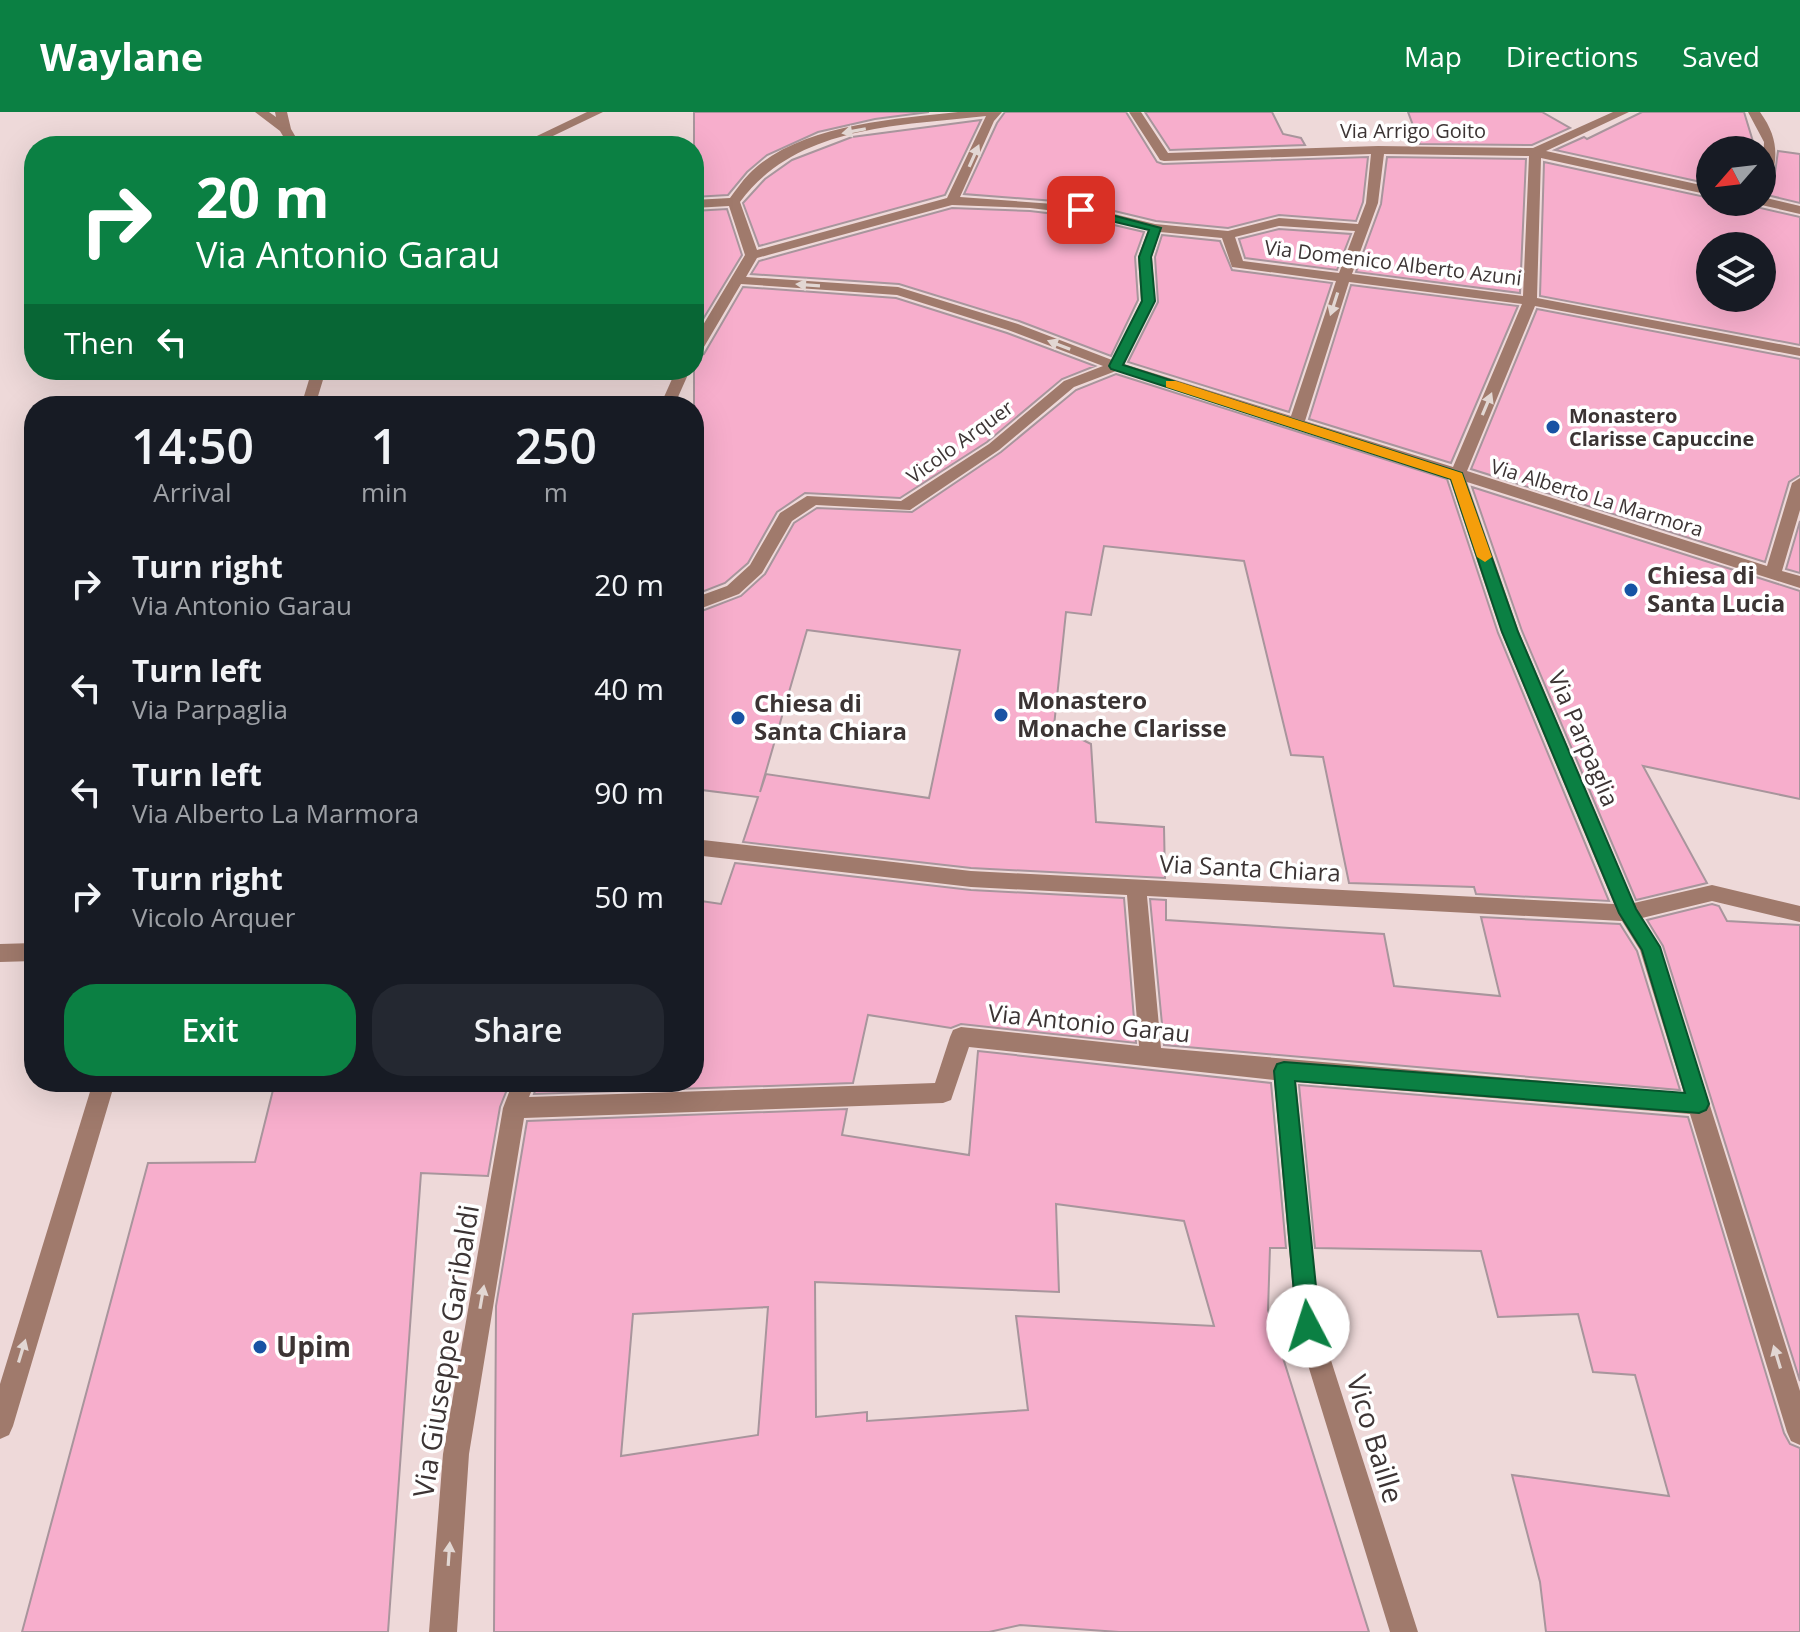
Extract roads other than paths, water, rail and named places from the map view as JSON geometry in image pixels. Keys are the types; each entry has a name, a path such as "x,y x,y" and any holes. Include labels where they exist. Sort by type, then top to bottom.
{"street":[{"path":"261,112 285,129"},
{"path":"281,112 289,136"},
{"path":"544,136 597,112"},
{"path":"752,255 734,202 744,182 802,144 854,130 987,112"},
{"path":"952,201 989,120 996,112"},
{"name":"Via Arrigo Goito","path":"1135,112 1164,157 1378,150 1535,152 1581,165 1696,188"},
{"path":"1457,476 1530,301 1535,152 1623,112"},
{"path":"1754,112 1766,136"},
{"path":"1296,424 1343,279 1372,203 1378,150"},
{"path":"704,335 752,255 952,201 1030,204 1081,210 1155,228 1228,235 1279,222 1362,228"},
{"path":"704,204 734,202"},
{"path":"1776,204 1800,210"},
{"path":"1116,366 1148,301 1145,257 1155,228"},
{"name":"Via Domenico Alberto Azuni","path":"1228,235 1237,264 1530,301 1800,352"},
{"name":"Via Alberto La Marmora","path":"737,280 898,291 1013,327 1116,366 1800,582"},
{"name":"Vicolo Arquer","path":"704,601 733,590 756,569 786,517 813,500 904,506 994,447 1069,384 1116,366"},
{"name":"Via Parpaglia","path":"1457,476 1510,632 1628,913 1650,947 1800,1432"},
{"path":"1773,574 1800,483"},
{"name":"Via Santa Chiara","path":"704,848 971,879 1628,913 1712,893 1800,914"},
{"path":"1136,888 1151,1057"},
{"path":"0,953 24,952"},
{"name":"Via Antonio Garau","path":"514,1108 943,1093 961,1037 1284,1071 1699,1104"},
{"name":"Vico Baille","path":"1284,1071 1308,1326 1404,1632"},
{"path":"0,1426 101,1092"},
{"name":"Via Giuseppe Garibaldi","path":"443,1632 456,1454 514,1108 520,1092"}],"place":[{"name":"Monastero Clarisse Capuccine","path":"1553,427"},
{"name":"Chiesa di Santa Lucia","path":"1631,590"},
{"name":"Monastero Monache Clarisse","path":"1001,715"},
{"name":"Chiesa di Santa Chiara","path":"738,718"},
{"name":"Upim","path":"260,1347"}]}
